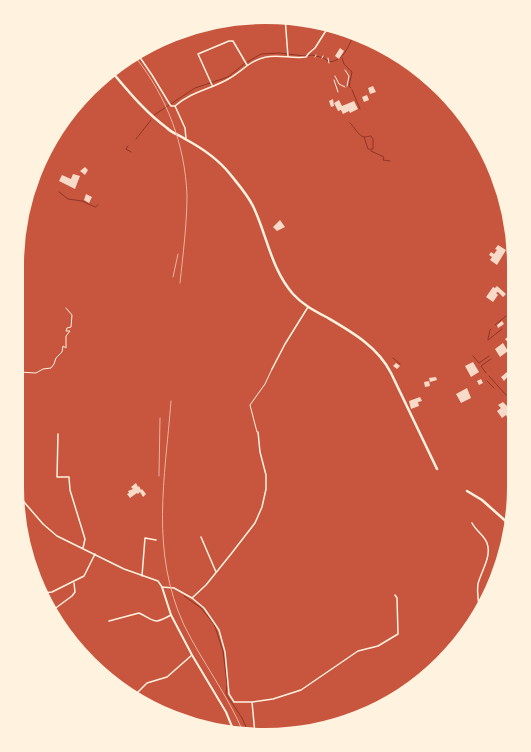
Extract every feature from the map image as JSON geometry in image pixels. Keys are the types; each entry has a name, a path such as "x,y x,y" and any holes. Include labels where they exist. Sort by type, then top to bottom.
{"main road":[{"path":"115,75 137,101 168,130 208,153 224,166 247,196 261,226 270,254 278,271 293,294 308,307 362,340 382,358 391,372 437,469"},
{"path":"467,491 482,500 505,521"}],"street":[{"path":"286,24 288,56"},
{"path":"175,106 212,84 231,78 246,63 265,57 288,56 304,58 315,48 326,31"},
{"path":"212,84 198,54 229,41 234,41 246,63"},
{"path":"140,58 171,106 175,106 185,128 186,139"},
{"path":"272,369 308,307"},
{"path":"192,598 206,585 255,523 262,507 266,489 266,475 260,452 258,432"},
{"path":"58,434 57,478 69,477 70,490 85,539 83,548"},
{"path":"24,502 51,531 67,542 142,576 158,581 162,587 171,615 192,655 226,712 232,727"},
{"path":"472,523 475,530 486,541 488,548 487,557 478,584 479,603"},
{"path":"201,537 216,572"},
{"path":"142,576 145,538 156,540"},
{"path":"47,593 52,592 84,576 95,554"},
{"path":"55,608 75,592 74,582"},
{"path":"162,587 174,588 192,598 204,608 219,630 225,652 229,694 234,702 252,702 282,697 301,690 358,651 378,646 398,634 397,598 395,595"},
{"path":"109,621 139,613 158,622 171,615"},
{"path":"138,692 147,683 166,677 192,655"},
{"path":"252,702 254,728"}],"lane":[{"path":"258,432 250,405 272,369"}],"path":[{"path":"328,58 329,63"},
{"path":"345,70 349,76 347,86"},
{"path":"335,76 339,84 345,87"},
{"path":"334,80 338,92"},
{"path":"23,372 36,373 43,369 51,368 55,359 62,352 63,346 66,348 66,336 70,331 66,331 67,328 71,327 72,315 66,308"}],"building":[{"path":"340,48 344,51 339,59 335,56"},
{"path":"373,86 376,92 370,94 368,88"},
{"path":"367,95 369,100 364,102 362,97"},
{"path":"333,99 334,106 331,107 329,101"},
{"path":"339,100 342,106 354,101 358,109 350,113 349,111 343,114 341,110 338,111 334,103"},
{"path":"85,167 88,170 85,175 80,171"},
{"path":"73,174 80,176 75,189 59,181 62,175 71,179"},
{"path":"86,194 92,197 89,203 84,200"},
{"path":"280,220 285,227 277,231 273,227"},
{"path":"498,245 506,250 497,265 490,260 492,257 489,255 491,252 494,254"},
{"path":"497,286 506,294 503,297 498,292 496,293 498,295 493,302 486,297 493,287 495,288"},
{"path":"502,321 504,324 498,328 497,325"},
{"path":"503,343 508,351 500,357 495,349"},
{"path":"473,362 479,372 471,377 465,366"},
{"path":"396,363 400,366 397,369 393,366"},
{"path":"508,373 508,376 504,381 501,377"},
{"path":"436,377 437,380 430,382 429,378"},
{"path":"481,379 483,383 479,385 477,381"},
{"path":"429,381 430,386 425,387 424,382"},
{"path":"467,388 471,398 461,403 456,394"},
{"path":"420,397 422,401 418,402 419,406 411,409 409,401"},
{"path":"503,402 508,407 508,416 507,417 506,415 502,418 497,411 501,408 498,405"},
{"path":"136,483 138,487 139,486 146,494 143,497 140,492 130,498 127,494 129,493 128,491 133,489 131,487"}],"waterway":[{"path":"154,115 195,88 228,77 244,64 261,54 279,53 305,56 312,55 324,58 329,62 338,59 344,53 352,39"},
{"path":"342,58 344,64 352,72 349,86 351,88"},
{"path":"352,90 360,109"},
{"path":"136,139 151,120"},
{"path":"350,123 362,136 371,136 373,139 373,149 371,149 371,151 384,157 383,160 390,161"},
{"path":"364,137 368,149 370,149"},
{"path":"128,146 126,149 131,152"},
{"path":"59,192 68,199 82,201 95,207 98,205"},
{"path":"495,325 506,316"},
{"path":"488,339 491,329"},
{"path":"488,340 502,329"},
{"path":"473,356 479,363 489,356"},
{"path":"393,358 400,364"},
{"path":"486,373 481,366 491,359"},
{"path":"489,376 506,395"},
{"path":"487,381 494,388"},
{"path":"184,596 201,608 214,624 223,651 227,683 226,694 242,718 246,728"}],"railway":[{"path":"137,60 157,89 165,105 183,158 186,176 187,206 180,283"},
{"path":"173,277 178,254"},
{"path":"171,401 162,514 163,542 167,570 173,597 184,625 223,692 241,727"},
{"path":"159,476 160,418"}]}
